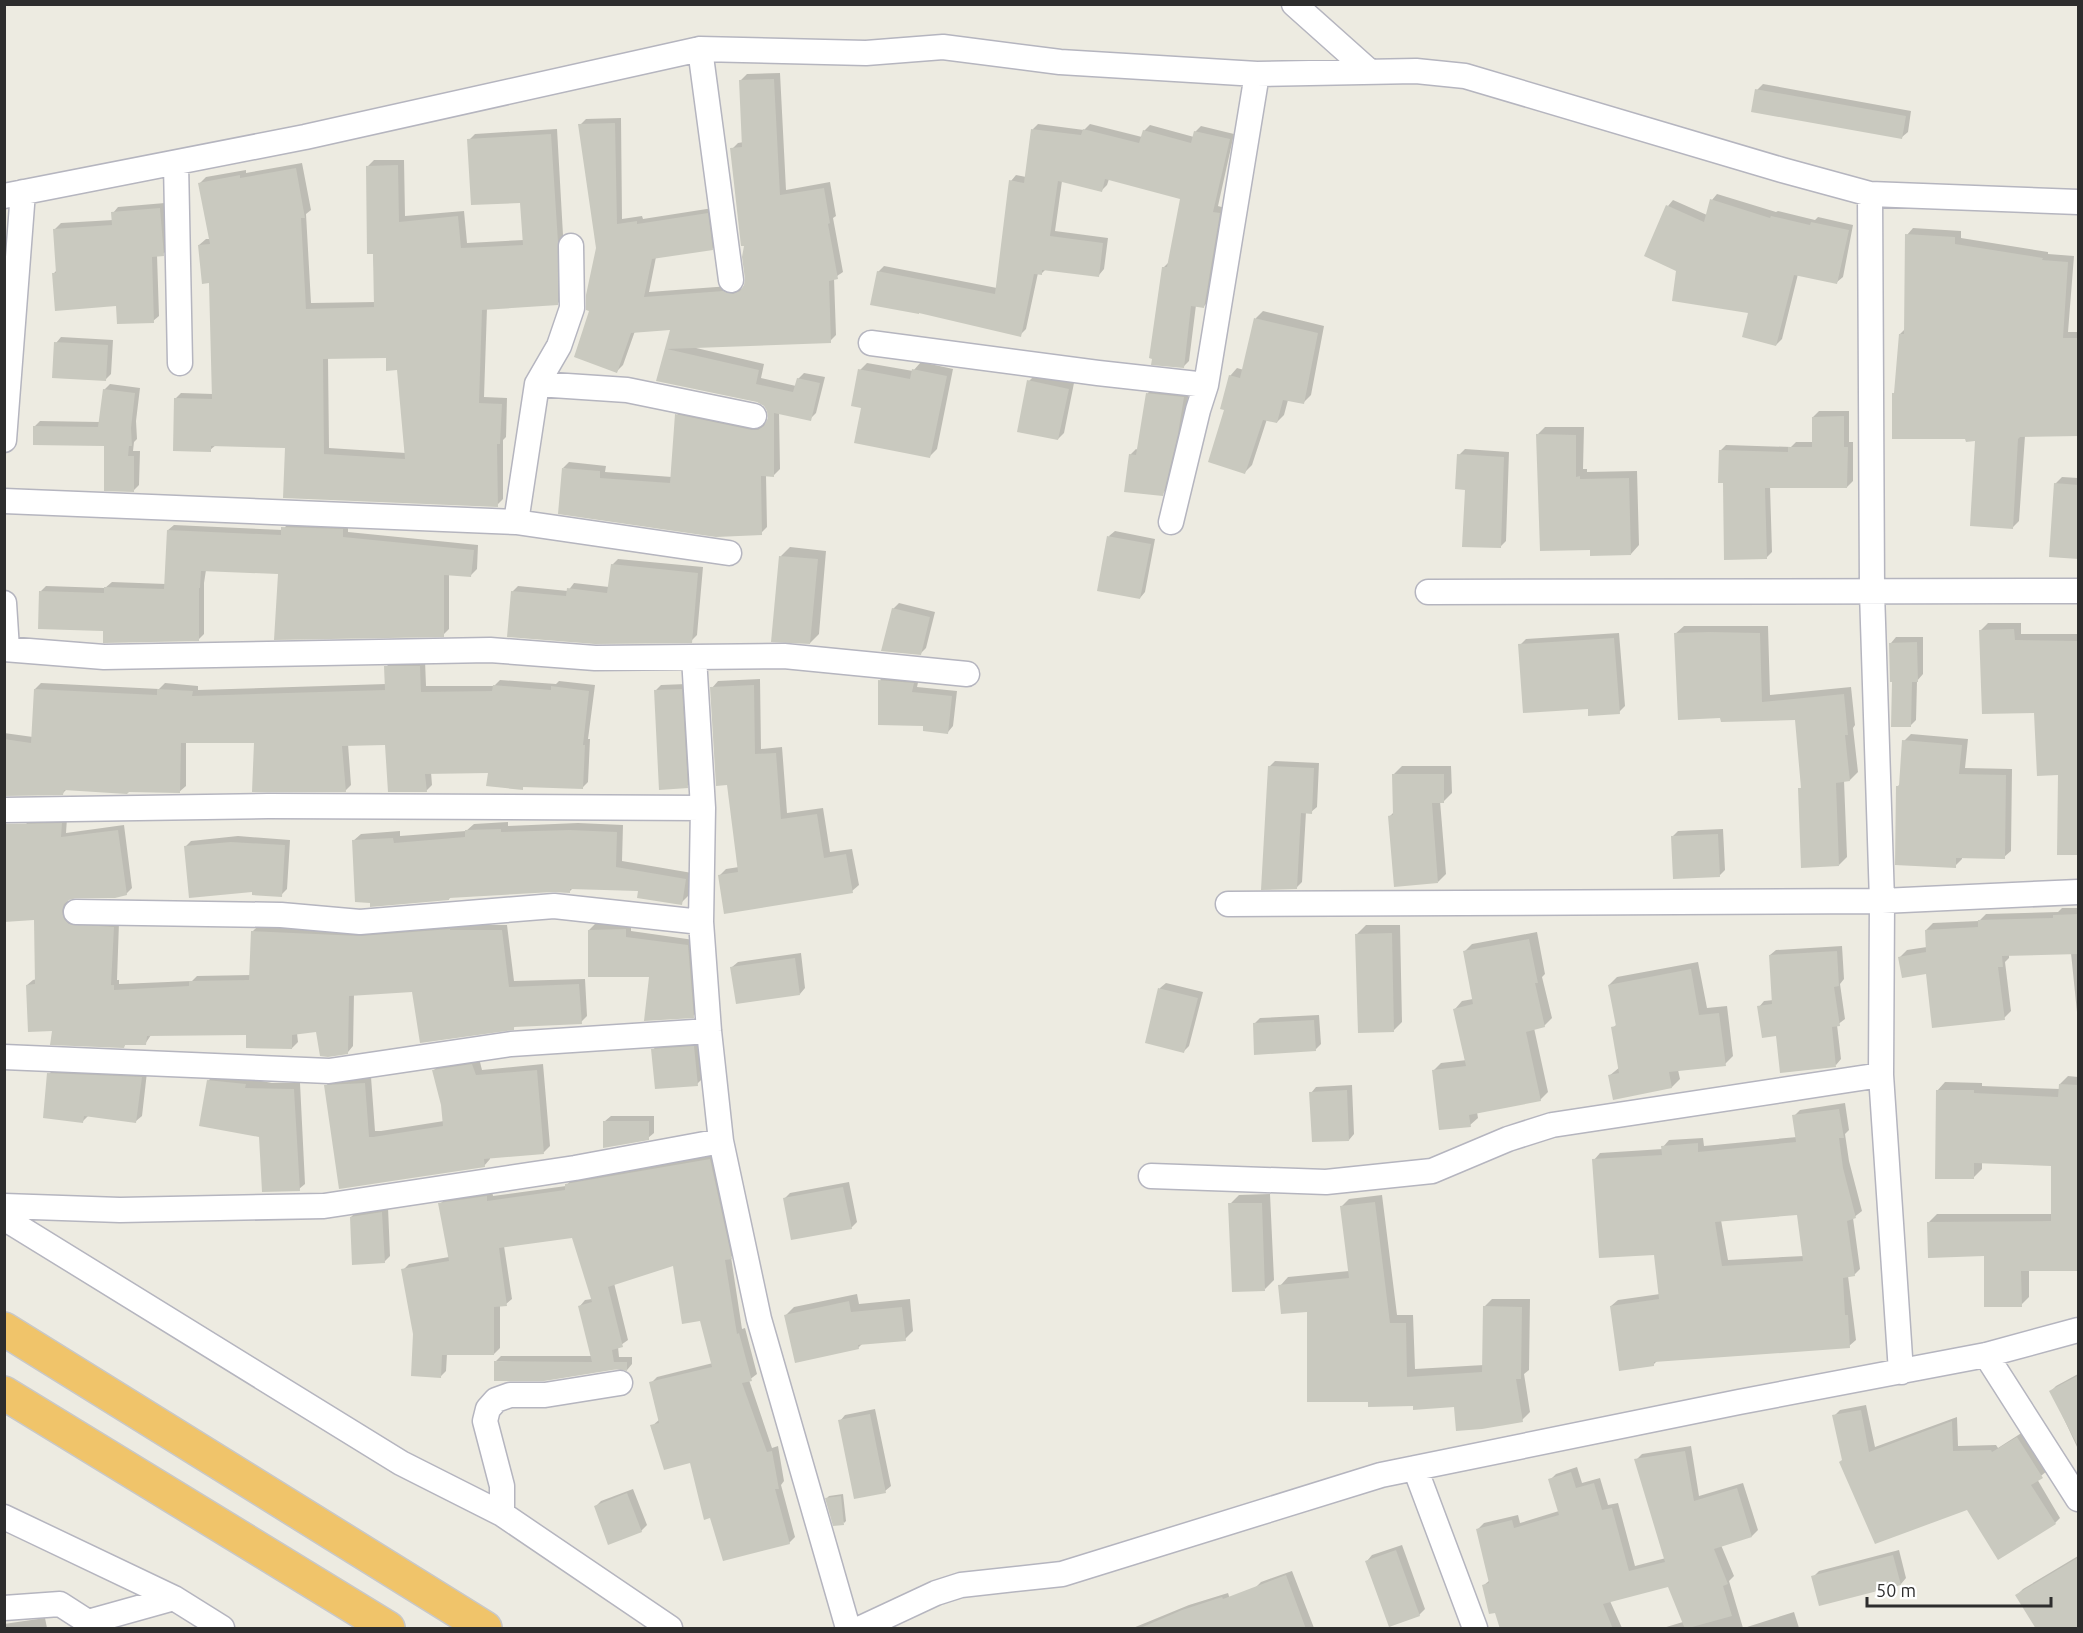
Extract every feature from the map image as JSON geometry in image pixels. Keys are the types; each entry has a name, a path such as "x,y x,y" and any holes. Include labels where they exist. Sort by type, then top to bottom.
{"highway":[{"path":"4,1329 485,1629"},
{"path":"4,1393 388,1629"}],"street":[{"path":"1294,4 1370,70"},
{"path":"4,440 14,194 305,137 700,49 866,53 943,47 1060,62 1257,74 1370,70 1416,71 1465,76 1870,194 2079,202"},
{"path":"700,49 731,280"},
{"path":"1171,522 1206,385 1257,74"},
{"path":"176,163 180,363"},
{"path":"1870,194 1872,592 1882,901 1881,1075 1901,1372"},
{"path":"516,522 537,384 559,346 572,308 571,246"},
{"path":"871,343 1206,385"},
{"path":"537,384 627,390 754,416"},
{"path":"4,501 516,522 729,553"},
{"path":"1428,592 2079,591"},
{"path":"4,603 6,649 104,657 490,650 595,658 784,656 967,674"},
{"path":"694,657 703,808 701,922 709,1031 722,1141 759,1319 848,1629"},
{"path":"4,810 268,806 703,808"},
{"path":"1228,904 1882,901 2079,892"},
{"path":"76,912 281,915 360,922 554,906 701,922"},
{"path":"4,1057 329,1071 511,1044 709,1031"},
{"path":"1151,1176 1326,1182 1432,1171 1508,1139 1552,1125 1881,1075"},
{"path":"4,1206 120,1210 324,1206 575,1168 722,1141"},
{"path":"4,1218 401,1463 502,1514 670,1629"},
{"path":"861,1629 936,1593 961,1585 1062,1574 1381,1475 1728,1404 1986,1355 2079,1330"},
{"path":"1986,1355 2079,1499"},
{"path":"502,1514 502,1486 485,1421 488,1409 496,1400 510,1395 545,1395 620,1383"},
{"path":"1415,1468 1475,1629"},
{"path":"4,1517 174,1598 222,1629"},
{"path":"4,1608 60,1604 88,1625 174,1598"}],"building":[{"path":"774,79 780,195 824,188 838,279 829,281 831,343 667,349 759,370 756,384 793,392 797,378 820,383 811,421 774,413 774,477 761,476 762,535 716,537 558,514 562,468 600,471 600,478 670,483 675,414 752,430 758,430 764,426 768,418 764,406 757,402 656,381 670,330 631,333 617,373 574,357 589,311 586,310 586,295 596,248 578,124 615,123 617,224 637,221 637,224 708,213 713,250 652,259 644,297 723,291 733,294 740,291 745,279 742,257 744,246 741,246 730,148 742,147 739,80"},
{"path":"1755,89 1906,116 1902,139 1751,112"},
{"path":"1031,129 1081,135 1083,129 1139,143 1143,130 1191,143 1194,131 1230,139 1213,212 1220,213 1204,308 1191,306 1184,368 1151,365 1152,359 1149,358 1162,267 1167,267 1180,199 1105,179 1102,192 1058,181 1050,236 1103,243 1099,277 1042,270 1042,275 1034,274 1021,337 919,313 870,305 877,271 995,294 1009,180 1024,183"},
{"path":"551,134 558,242 558,305 482,310 479,403 502,404 500,444 497,444 498,507 283,498 285,448 211,446 211,452 173,451 174,398 212,399 209,283 202,284 198,245 210,244 198,183 296,168 305,218 301,218 306,309 374,307 373,254 367,254 366,166 398,165 399,222 458,216 461,248 523,245 520,203 471,205 467,139","holes":["386,358 386,371 397,370 405,459 324,454 323,359"]},
{"path":"1710,199 1770,218 1771,216 1810,225 1811,222 1849,230 1837,284 1794,275 1776,346 1742,337 1748,313 1672,301 1676,271 1644,256 1666,205 1704,222"},
{"path":"160,208 164,256 152,257 154,323 117,324 116,306 55,311 52,273 56,273 53,229 112,225 111,212"},
{"path":"1905,234 1955,237 1955,244 2043,258 2042,260 2068,262 2063,338 2077,338 2079,436 2020,437 2018,439 2013,529 1970,526 1975,441 1892,439 1892,393 1894,393 1899,334 1904,334"},
{"path":"1254,318 1318,333 1304,404 1283,400 1277,423 1263,420 1245,474 1208,462 1224,410 1220,409 1229,375 1240,378"},
{"path":"54,342 108,345 106,381 52,378"},
{"path":"858,369 910,379 912,369 947,376 930,458 854,443 861,408 851,406"},
{"path":"1027,380 1069,389 1058,440 1017,432"},
{"path":"103,389 135,393 131,428 132,446 129,446 128,456 134,456 134,492 104,491 104,446 33,445 33,426 98,427"},
{"path":"1146,393 1184,397 1178,434 1163,496 1124,492 1129,454 1136,455"},
{"path":"1844,416 1844,447 1848,447 1847,488 1765,488 1767,559 1724,560 1723,483 1718,483 1719,450 1788,452 1788,447 1812,447 1812,417"},
{"path":"1536,434 1576,435 1576,477 1580,476 1580,479 1629,478 1631,555 1590,556 1590,550 1540,551"},
{"path":"1457,454 1504,457 1501,548 1462,547 1465,490 1455,489"},
{"path":"2054,483 2079,485 2079,559 2049,557"},
{"path":"281,527 343,529 343,537 474,550 471,577 444,575 444,637 274,640 278,574 201,571 199,641 103,643 103,631 38,629 39,591 104,593 104,587 164,589 167,530 281,535"},
{"path":"1107,536 1151,544 1140,599 1097,591"},
{"path":"779,556 818,559 810,644 771,642"},
{"path":"611,564 698,573 692,643 595,644 507,637 511,591 566,596 567,588 607,593"},
{"path":"892,608 930,617 921,655 881,651"},
{"path":"2014,629 2015,640 2079,641 2079,855 2057,855 2058,775 2037,776 2034,713 1982,714 1979,630"},
{"path":"1674,633 1760,633 1762,702 1844,694 1848,735 1845,735 1850,781 1836,783 1839,866 1801,868 1798,788 1801,788 1795,720 1721,722 1720,718 1678,720"},
{"path":"1614,638 1620,714 1588,716 1588,709 1523,713 1518,644"},
{"path":"1917,642 1918,682 1912,682 1911,727 1891,727 1892,682 1890,682 1889,643"},
{"path":"384,666 420,666 421,692 492,691 493,685 551,690 551,686 589,691 583,745 585,745 583,789 523,787 523,790 486,786 488,773 425,774 427,792 388,792 385,745 342,746 346,792 252,792 254,743 181,743 180,793 129,792 127,794 64,790 63,795 4,796 4,739 31,743 34,689 157,695 157,689 193,691 192,696 385,690"},
{"path":"878,680 914,683 912,692 952,696 948,734 923,731 923,726 878,725"},
{"path":"754,685 755,754 776,753 781,819 817,814 824,858 846,854 853,893 724,914 718,875 738,872 727,785 716,786 710,687"},
{"path":"682,689 688,788 659,790 654,690"},
{"path":"1902,740 1962,745 1959,774 2006,775 2005,859 1956,858 1956,868 1895,865 1896,786 1899,786"},
{"path":"1268,766 1314,768 1312,814 1301,813 1297,889 1261,890"},
{"path":"1392,774 1444,774 1444,803 1432,803 1438,883 1394,887 1388,816 1393,815"},
{"path":"62,823 61,837 118,830 127,895 115,898 76,898 64,904 62,911 64,919 69,924 114,927 111,985 114,985 114,990 189,986 189,981 249,980 251,931 361,936 450,929 502,930 509,987 579,984 582,1024 514,1027 514,1030 420,1043 412,992 349,996 348,1054 328,1057 320,1056 316,1032 292,1035 292,1049 246,1048 246,1035 147,1036 146,1045 125,1045 124,1048 50,1045 52,1031 28,1032 26,985 35,984 34,920 4,922 4,824"},
{"path":"501,829 501,832 570,830 617,832 616,867 686,879 682,905 637,898 638,891 570,889 570,893 449,898 449,900 370,907 370,903 355,902 352,840 393,838 394,843 465,837 465,830"},
{"path":"1718,834 1720,877 1673,879 1671,836"},
{"path":"231,842 285,845 282,897 252,895 252,892 189,898 184,846"},
{"path":"2079,914 2079,954 2002,956 2003,967 1998,967 2005,1020 1932,1028 1926,974 1902,978 1898,957 1926,952 1925,930 1978,927 1978,920 2053,918 2053,915"},
{"path":"626,929 626,937 688,945 694,1018 644,1021 649,977 588,977 588,930"},
{"path":"1392,933 1394,1032 1358,1033 1355,934"},
{"path":"1529,939 1538,983 1535,983 1545,1027 1526,1032 1541,1101 1469,1115 1471,1127 1439,1130 1432,1070 1466,1066 1453,1009 1473,1004 1463,951"},
{"path":"1837,951 1839,986 1834,987 1840,1026 1832,1027 1836,1067 1780,1073 1776,1036 1762,1038 1757,1006 1772,1004 1769,955"},
{"path":"795,958 800,995 736,1004 730,967"},
{"path":"1691,969 1699,1015 1719,1013 1726,1066 1669,1072 1672,1088 1613,1100 1608,1075 1619,1073 1611,1027 1616,1026 1608,985"},
{"path":"1158,988 1198,998 1184,1053 1145,1043"},
{"path":"1314,1020 1316,1051 1254,1055 1253,1023"},
{"path":"694,1046 698,1086 655,1089 651,1049"},
{"path":"472,1064 476,1075 537,1070 544,1154 484,1159 485,1167 339,1189 324,1085 365,1083 369,1137 373,1137 443,1126 441,1105 432,1070"},
{"path":"47,1073 142,1077 136,1123 84,1116 83,1123 43,1118"},
{"path":"207,1080 246,1084 245,1088 294,1089 300,1191 262,1192 259,1137 199,1126"},
{"path":"2059,1084 2079,1085 2079,1271 2021,1271 2022,1307 1984,1307 1984,1256 1928,1258 1927,1222 2051,1221 2051,1166 1974,1163 1974,1179 1935,1179 1936,1090 1974,1090 1974,1093 2058,1097"},
{"path":"1347,1090 1349,1141 1312,1142 1309,1092"},
{"path":"1839,1109 1844,1138 1839,1138 1843,1168 1856,1218 1847,1221 1855,1276 1843,1278 1850,1348 1654,1362 1654,1366 1619,1371 1610,1306 1659,1299 1654,1255 1599,1258 1592,1159 1662,1155 1661,1146 1698,1143 1698,1152 1796,1142 1792,1115","holes":["1797,1215 1803,1261 1722,1266 1715,1222"]},
{"path":"603,1121 649,1121 649,1140 603,1148"},
{"path":"710,1159 732,1259 725,1260 737,1334 739,1333 752,1381 742,1383 767,1452 772,1451 779,1489 775,1489 790,1544 723,1561 710,1518 704,1520 690,1463 664,1470 650,1425 659,1423 649,1382 712,1367 700,1321 682,1324 673,1266 608,1287 623,1347 612,1350 614,1362 627,1362 627,1371 618,1369 544,1381 494,1381 494,1361 592,1362 578,1306 592,1302 572,1238 499,1248 507,1306 494,1307 494,1355 442,1355 441,1378 411,1376 413,1334 401,1269 449,1261 438,1203 487,1196 487,1201 565,1190 565,1184"},
{"path":"843,1187 852,1229 791,1240 783,1198"},
{"path":"1375,1202 1390,1323 1406,1323 1407,1377 1482,1372 1483,1306 1522,1307 1521,1379 1516,1379 1523,1422 1456,1431 1454,1407 1413,1410 1413,1406 1368,1407 1368,1402 1307,1402 1307,1312 1281,1314 1278,1285 1349,1278 1340,1206"},
{"path":"1228,1203 1262,1203 1265,1291 1232,1292"},
{"path":"382,1212 385,1263 352,1265 350,1217"},
{"path":"849,1301 851,1312 902,1307 906,1341 858,1345 859,1349 795,1363 784,1315"},
{"path":"2079,1375 2079,1448 2049,1391"},
{"path":"1861,1410 1869,1452 1952,1421 1953,1451 1991,1450 1992,1452 2017,1437 2043,1478 2031,1485 2056,1524 1998,1560 1967,1510 1875,1544 1839,1462 1842,1460 1832,1415"},
{"path":"870,1414 886,1493 854,1499 838,1420"},
{"path":"1685,1451 1694,1501 1737,1488 1752,1537 1714,1549 1728,1584 1723,1586 1732,1616 1685,1629 1668,1587 1603,1604 1613,1629 1500,1629 1495,1613 1489,1614 1482,1585 1489,1583 1476,1529 1512,1520 1514,1528 1559,1515 1548,1479 1571,1472 1576,1488 1594,1483 1602,1510 1612,1508 1629,1571 1665,1562 1634,1459"},
{"path":"627,1493 642,1532 608,1545 594,1506"},
{"path":"841,1496 844,1525 833,1526 825,1498"},
{"path":"1396,1550 1420,1616 1389,1627 1365,1561"},
{"path":"1893,1555 1901,1585 1819,1606 1811,1576"},
{"path":"2079,1557 2079,1629 2036,1629 2015,1595"},
{"path":"1286,1575 1306,1629 1138,1629 1182,1610 1222,1597 1223,1599"}]}
